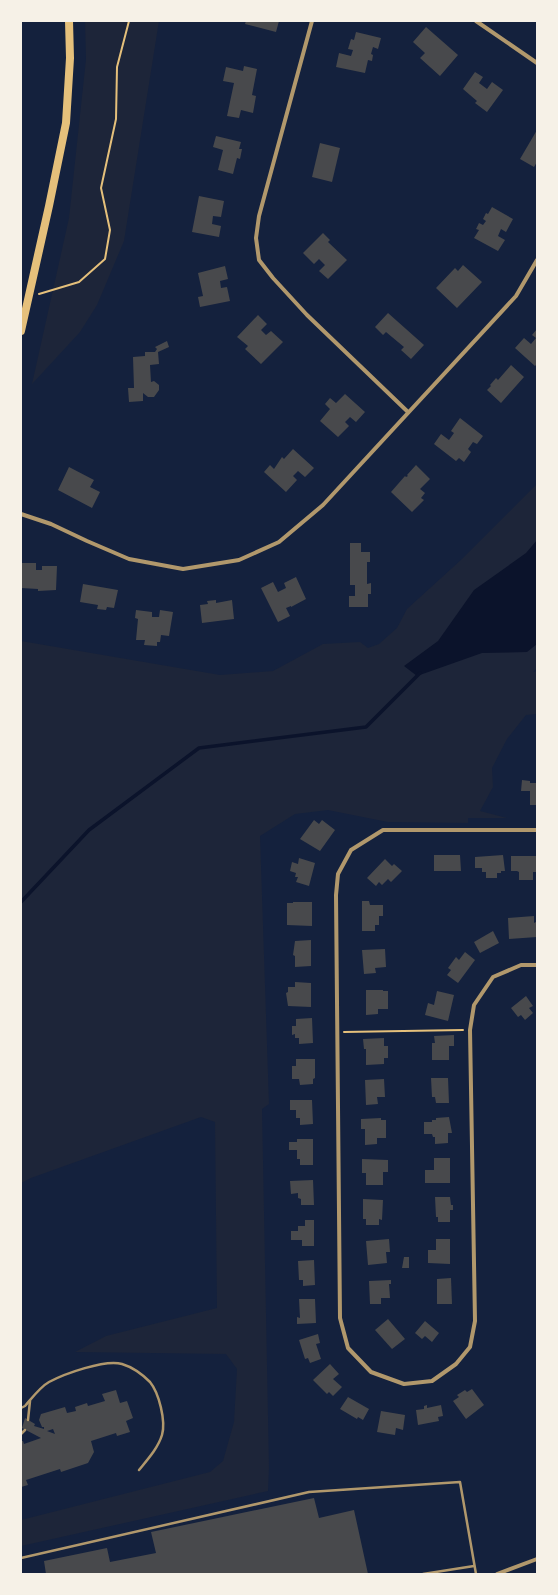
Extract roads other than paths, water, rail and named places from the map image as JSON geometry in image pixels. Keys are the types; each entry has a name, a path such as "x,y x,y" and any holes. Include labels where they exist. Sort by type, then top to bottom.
{"main road":[{"path":"21,332 66,123 70,58 69,21"}],"street":[{"path":"312,21 259,216 256,238 259,260 273,278 307,315 408,412"},
{"path":"476,21 537,63"},
{"path":"21,514 51,524 130,559 183,569 239,560 279,542 323,505 516,296 537,260"},
{"path":"537,830 383,830 351,850 338,874 336,895 340,1318 348,1348 366,1367 371,1372 404,1384 432,1381 456,1364 470,1347 475,1321 470,1030 474,1005 493,977 521,965 537,965"},
{"path":"497,1574 537,1559"}],"lane":[{"path":"21,1408 48,1383 76,1370 101,1365 121,1364 138,1372 150,1383 156,1394 162,1412 164,1425 160,1441 139,1470"},
{"path":"28,1420 30,1401"},
{"path":"21,1434 25,1430"},
{"path":"21,1558 309,1492 460,1482 476,1574"},
{"path":"423,1574 474,1566"}],"waterway":[{"path":"21,902 89,830 199,748 366,727 420,673"}]}
